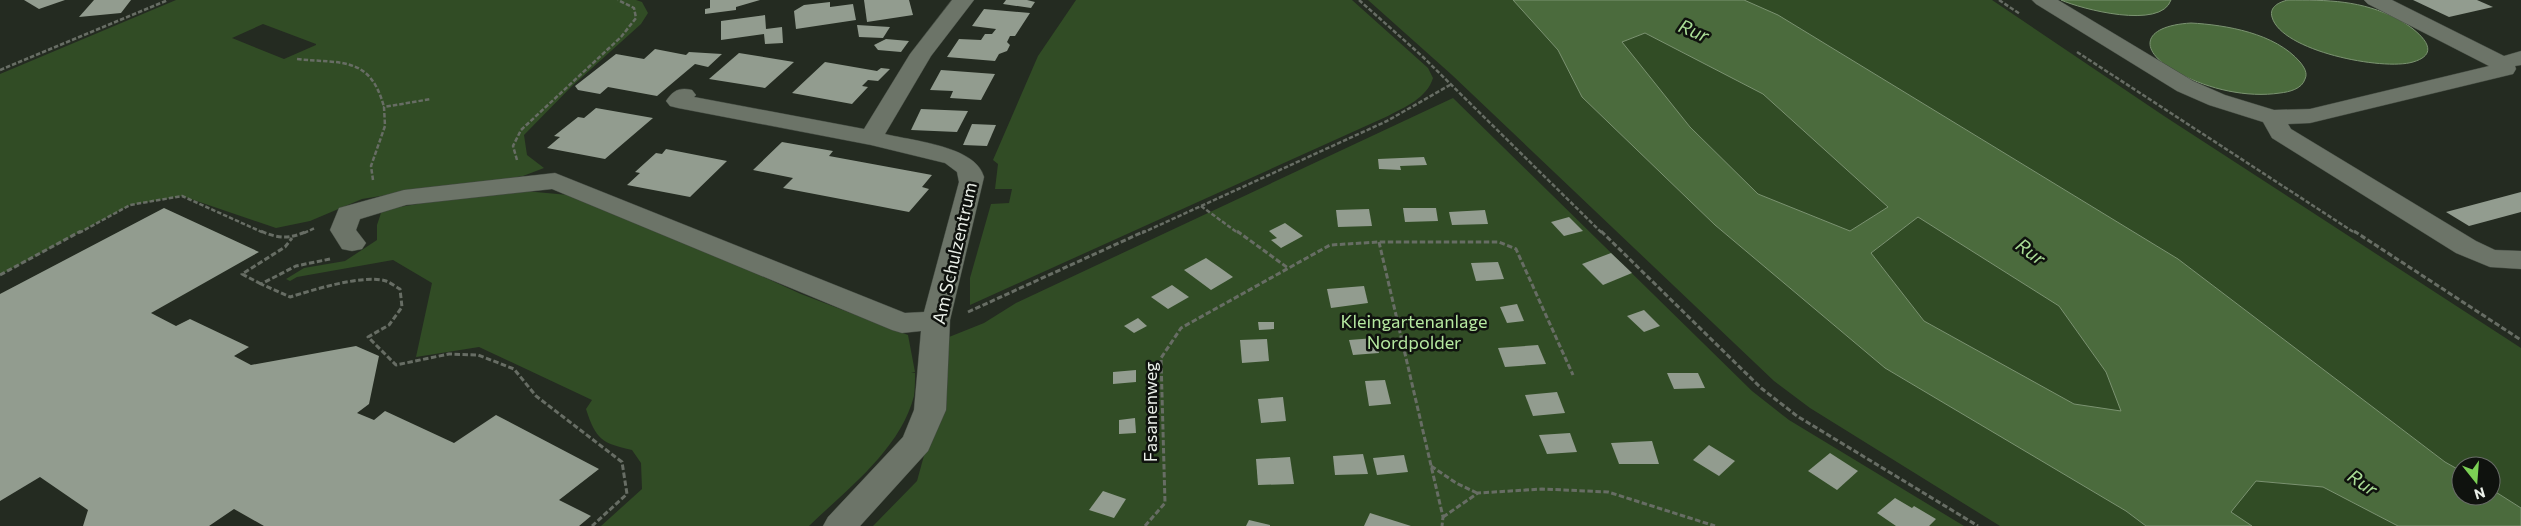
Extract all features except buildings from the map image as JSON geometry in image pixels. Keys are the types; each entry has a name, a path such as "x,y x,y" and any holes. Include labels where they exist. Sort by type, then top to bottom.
{"street":[{"path":"871,138 921,54 963,0"},
{"path":"2043,0 2185,86 2217,100 2273,117 2310,116 2512,67"},
{"path":"2375,0 2512,67"},
{"name":"Am Schulzentrum","path":"684,95 678,101 871,138 954,158 966,165 972,173 972,182 936,320 930,410 917,444 840,526"},
{"path":"2273,117 2281,133 2466,247 2490,258 2521,260"},
{"path":"352,243 343,230 348,214 404,198 486,187 555,181 902,323 936,320"}],"path":[{"path":"0,70 168,0"},
{"path":"555,181 517,160 513,146 521,130 631,26 636,18 634,8 618,0"},
{"path":"1359,0 1423,56 1450,85 1761,388 1798,416 1978,526"},
{"path":"1999,0 2024,16"},
{"path":"2072,49 2169,114 2521,340"},
{"path":"0,275 130,205 182,196 271,236 292,238 348,214 374,197 371,166 385,126 382,91 374,78 362,68 297,59"},
{"path":"936,320 973,311 1388,121 1450,85"},
{"path":"384,107 431,99"},
{"path":"1200,206 1288,268"},
{"path":"292,238 285,247 242,274 290,296 361,281 386,281 400,289 402,307 389,325 368,337 396,364 449,354 478,355 514,369 536,396 622,462 627,494 592,526"},
{"path":"1379,242 1443,517 1442,526"},
{"name":"Fasanenweg","path":"1145,526 1165,503 1161,358 1181,328 1330,245 1379,242 1499,242 1516,249 1573,375"},
{"path":"262,284 296,266 343,256 352,243"},
{"path":"1431,466 1456,483 1478,493 1542,489 1608,492 1715,526"},
{"path":"1443,517 1478,493"}],"green space":[{"path":"176,0 636,0 642,2 648,13 641,24 571,87 524,135 527,155 544,168 523,176 362,199 310,221 276,228 182,196 130,205 0,275 0,74","holes":["263,24 316,44 284,59 232,38"]},
{"path":"1076,0 1352,0 1428,68 1433,78 1421,96 1388,116 970,305 970,278 991,204 1009,203 1012,189 995,189 998,164 993,160 1038,56"},
{"path":"1368,0 1513,0 1558,50 1582,97 1715,225 1885,368 2126,511 2146,526 2000,526 1810,408 1774,381 1452,75"},
{"path":"1744,0 1992,0 2164,116 2521,348 2521,508 2501,495 2501,456 2451,456 2451,465 2445,462 2178,259 1778,15"},
{"path":"1645,33 1763,94 1888,207 1850,231 1758,194 1690,127 1621,42"},
{"name":"Kleingartenanlage Nordpolder","path":"1453,98 1752,391 1789,420 1964,526 873,526 917,481 928,441 944,339 984,323 1016,303"},
{"path":"525,191 568,195 711,253 801,294 908,335 915,372 911,373 915,373 914,396 907,416 897,434 885,451 855,483 809,526 601,526 642,489 641,463 632,450 607,442 597,434 586,409 592,400 479,347 416,357 432,283 393,260 297,277 290,281 286,279 304,268 345,261 377,240 377,225 382,210 453,198"},
{"path":"1918,217 2059,306 2106,372 2122,412 2074,404 1924,321 1871,253"},
{"path":"2255,481 2323,487 2398,526 2252,526 2231,512"}],"water":[{"name":"Rur","path":"1513,0 1744,0 1778,15 2178,259 2451,465 2451,506 2501,506 2501,495 2521,508 2521,526 2398,526 2323,487 2256,481 2231,512 2252,526 2146,526 2126,511 1885,368 1715,225 1582,97 1558,50","holes":["1645,33 1763,94 1888,207 1850,231 1758,194 1690,127 1622,42","1918,217 2059,306 2106,372 2121,411 2074,404 1924,321 1871,253"]},
{"path":"2061,0 2171,0 2164,9 2152,14 2137,16 2102,12"},
{"path":"2288,0 2344,2 2371,8 2398,19 2412,28 2424,40 2427,52 2423,58 2413,62 2380,64 2335,56 2313,49 2294,40 2279,29 2272,17 2273,8"},
{"path":"2191,23 2219,26 2264,37 2290,52 2303,66 2306,77 2298,88 2287,92 2255,94 2216,88 2180,74 2156,57 2151,49 2150,41 2154,34 2162,29"}]}
